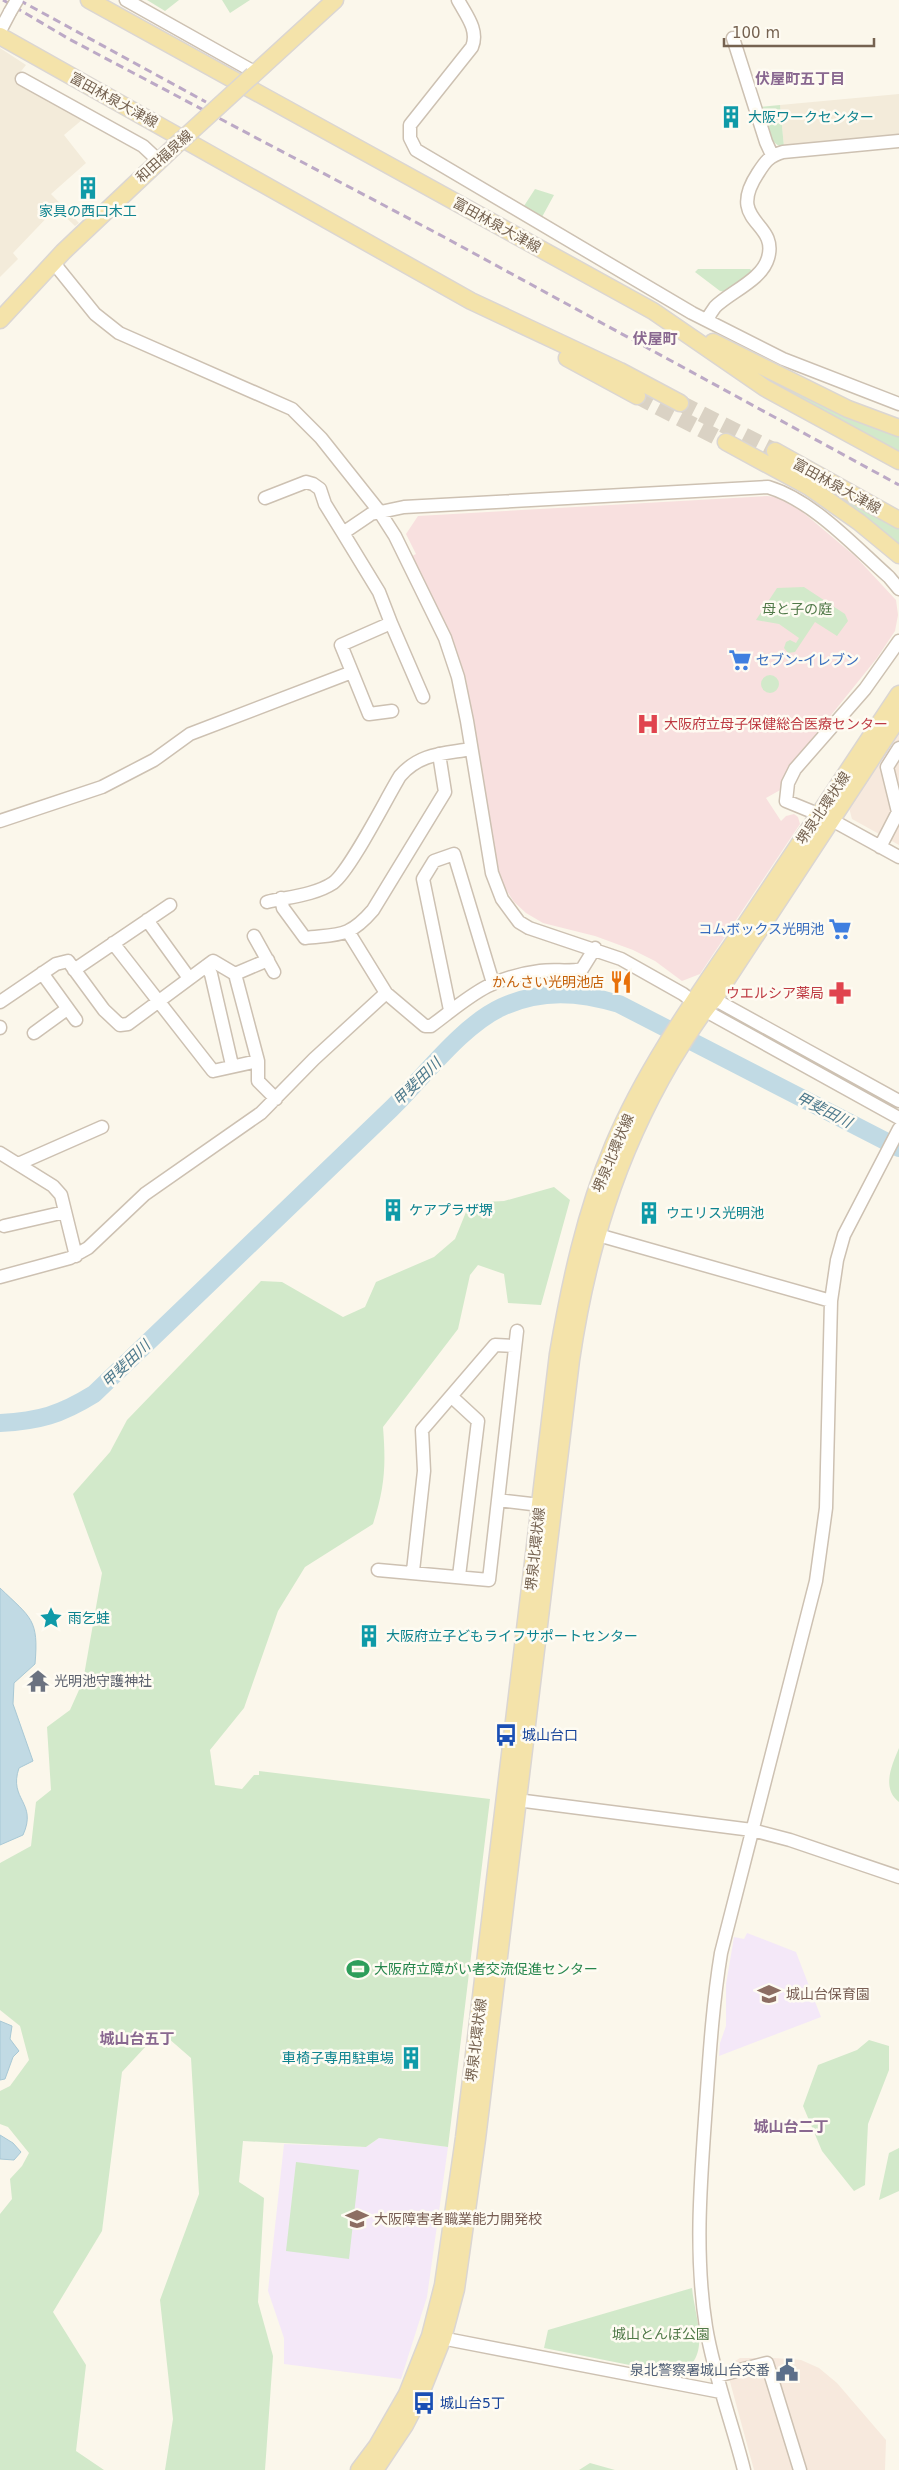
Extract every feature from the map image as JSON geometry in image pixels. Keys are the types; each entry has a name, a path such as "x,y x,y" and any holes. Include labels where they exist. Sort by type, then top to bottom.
{"main road":[{"name":"富田林泉大津線","path":"89,0 653,312 765,388 899,461"},
{"name":"和田福泉線","path":"0,320 53,262 159,160 336,0"},
{"name":"富田林泉大津線","path":"0,36 471,301 620,371 680,403"},
{"path":"471,301 637,396"},
{"path":"653,312 848,409 899,428"},
{"path":"726,442 809,487 859,522 899,555"},
{"name":"富田林泉大津線","path":"775,451 899,520"},
{"name":"堺泉北環状線","path":"511,1799 540,1505 558,1354 569,1286 590,1232 614,1145 644,1084 704,1003 825,817 899,694"},
{"name":"堺泉北環状線","path":"825,817 899,717"},
{"name":"堺泉北環状線","path":"375,2470 405,2425 437,2337 590,1232"},
{"name":"堺泉北環状線","path":"358,2470 377,2446 437,2337"}],"street":[{"path":"0,31 17,0"},
{"path":"126,0 254,74"},
{"path":"458,0 472,26 475,39 472,47 410,126 410,138 416,150 707,320 783,359 899,404"},
{"path":"733,38 766,142 772,155"},
{"path":"22,79 143,146 159,160"},
{"path":"707,320 715,308 760,272 768,260 770,247 764,232 750,215 746,198 751,183 772,155 899,141"},
{"path":"53,262 95,314 119,333 292,408 321,438 380,511 395,536 445,638 458,677 492,873 502,899 519,922 529,928 595,948 652,975 899,1101"},
{"path":"271,499 306,482 320,489 325,504 379,592 391,624 413,660 423,697"},
{"path":"343,533 366,517 380,511 404,507 768,487 800,501 812,510 899,589"},
{"path":"391,624 341,645 369,714 392,711"},
{"path":"899,641 865,689 795,769 788,783 786,801 825,817 899,857"},
{"path":"0,821 102,787 154,760 190,734 352,672"},
{"path":"880,847 898,812 887,767 899,748"},
{"path":"267,902 319,890 334,882 351,859 400,776 410,765 421,758 472,749"},
{"path":"280,898 283,908 305,938 349,933 373,910 445,792 439,754"},
{"path":"450,1010 424,879 434,861 454,854 493,983"},
{"path":"74,970 170,905"},
{"path":"147,920 189,978"},
{"path":"349,933 386,993 425,1026 431,1026 450,1010 493,983 539,971 582,969 595,948"},
{"path":"234,974 271,966 254,936"},
{"path":"113,943 213,1071 232,1065 258,1061"},
{"path":"0,1002 56,964 68,962 104,1010 120,1025 128,1024 213,961 234,974 258,1061 258,1081 276,1100"},
{"path":"206,966 210,974 232,1065"},
{"path":"42,973 76,1020"},
{"path":"0,1277 76,1256 88,1248 145,1194 238,1131 276,1100 314,1059 386,993"},
{"path":"704,1003 899,1118"},
{"path":"34,1033 67,1008"},
{"path":"18,1164 102,1127"},
{"path":"744,2470 721,2392 706,2328 698,2218 713,2006 721,1953 816,1581 826,1508 832,1301 837,1260 844,1235 899,1130"},
{"path":"0,1153 53,1186 61,1195 76,1256"},
{"path":"4,1226 65,1212"},
{"path":"590,1232 832,1301"},
{"path":"378,1570 413,1571 489,1580 517,1330"},
{"path":"413,1571 424,1471 422,1430 495,1345 514,1346"},
{"path":"452,1397 478,1421 459,1576"},
{"path":"498,1500 540,1505"},
{"path":"511,1799 752,1830 790,1840 899,1877"},
{"path":"437,2337 721,2392"},
{"path":"717,2376 767,2362 800,2470"}],"shaded area":[{"path":"0,48 26,65 14,80 83,119 64,135 86,163 51,194 79,223 75,226 56,208 13,253 18,259 0,277"},
{"path":"899,94 899,136 784,147 780,105"},
{"name":"大阪府立母子保健総合医療センター","path":"776,497 799,509 856,557 896,600 898,615 895,631 877,658 787,770 789,775 782,789 766,798 781,821 786,816 794,814 798,817 800,824 700,974 682,981 655,961 633,950 595,936 543,923 526,913 514,902 503,885 493,852 466,679 451,637 412,556 416,554 406,534 418,516"},
{"path":"899,729 899,845 852,819 848,804"},
{"name":"城山台保育園","path":"747,1933 796,1952 821,2017 719,2056 720,2043 726,2026 726,1984 734,1937 744,1939"},
{"name":"大阪障害者職業能力開発校","path":"379,2138 448,2147 427,2297 401,2379 284,2364 284,2338 268,2291 284,2144 366,2147"},
{"path":"740,2358 801,2360 819,2368 837,2383 886,2440 885,2470 754,2470 726,2367"}],"green space":[{"path":"147,0 179,0 165,11"},
{"path":"222,0 250,0 230,13"},
{"path":"780,105 784,147 779,146 771,137 760,107"},
{"path":"535,189 554,195 542,217 524,206"},
{"path":"698,269 750,269 753,272 726,292 720,291 695,272"},
{"path":"749,362 899,434 899,453 748,371"},
{"path":"833,492 899,525 899,548"},
{"name":"母と子の庭","path":"804,587 845,614 848,621 837,636 815,622 795,652 788,653 784,648 786,642 790,640 796,643 799,638 779,624 756,620 777,588"},
{"path":"770,675 776,678 779,684 776,690 770,693 764,690 761,684 764,678"},
{"path":"554,1187 570,1200 541,1305 508,1303 504,1274 478,1265 470,1275 458,1329 383,1427 384,1476 373,1524 305,1567 278,1611 244,1708 210,1750 215,1785 242,1789 254,1775 259,1775 259,1771 490,1799 448,2147 379,2138 366,2147 243,2141 239,2182 264,2198 258,2302 273,2356 265,2470 165,2470 173,2419 160,2300 199,2194 191,2058 160,2031 122,2072 102,2231 53,2312 86,2365 76,2451 104,2470 0,2470 0,2214 12,2199 10,2179 22,2166 29,2153 8,2127 0,2124 0,2091 10,2086 29,2060 20,2026 0,2010 0,1863 31,1846 36,1802 51,1790 47,1727 70,1710 83,1681 102,1573 73,1494 110,1452 127,1420 261,1281 282,1282 343,1317 365,1307 376,1282 434,1257 455,1239 466,1212 484,1202 504,1201"},
{"path":"899,1748 899,1802 890,1790 889,1783 891,1769"},
{"path":"869,2040 889,2046 889,2070 868,2124 865,2185 854,2191 822,2151 803,2106 818,2065 857,2050"},
{"path":"899,2148 899,2191 879,2200 889,2153"},
{"path":"296,2162 359,2170 349,2259 286,2251"},
{"name":"城山とんぼ公園","path":"692,2288 698,2326 698,2350 695,2360 687,2368 675,2374 544,2348 548,2330"},
{"path":"590,2463 615,2470 579,2470"}],"water":[{"path":"0,1588 31,1620 36,1637 36,1649 35,1664 14,1683 13,1704 33,1761 19,1768 17,1779 19,1795 27,1815 27,1824 23,1835 0,1845"},
{"path":"0,2021 12,2026 10,2039 19,2051 13,2057 5,2079 0,2080"},
{"path":"0,2135 13,2143 21,2152 14,2160 0,2159"}],"waterway":[{"name":"甲斐田川","path":"0,1423 26,1421 49,1416 94,1394 391,1109 458,1039 487,1016 517,1001 532,997 560,994 589,997 619,1004 899,1148"}],"tunnel":[{"path":"637,396 726,442"},
{"path":"680,403 775,451"}],"railway":[{"path":"3,0 69,39 444,237 899,485"},
{"path":"19,0 206,102"}],"place":[{"name":"大阪ワークセンター","path":"731,117"},
{"name":"家具の西口木工","path":"88,188"},
{"name":"セブン-イレブン","path":"740,660"},
{"name":"大阪府立母子保健総合医療センター","path":"648,724"},
{"name":"コムボックス光明池","path":"840,929"},
{"name":"かんさい光明池店","path":"621,982"},
{"name":"ウエルシア薬局","path":"840,993"},
{"name":"ケアプラザ堺","path":"393,1210"},
{"name":"ウエリス光明池","path":"649,1213"},
{"name":"雨乞蛙","path":"51,1618"},
{"name":"大阪府立子どもライフサポートセンター","path":"369,1636"},
{"name":"光明池守護神社","path":"38,1681"},
{"name":"城山台口","path":"506,1735"},
{"name":"大阪府立障がい者交流促進センター","path":"358,1969"},
{"name":"城山台保育園","path":"769,1994"},
{"name":"車椅子専用駐車場","path":"411,2058"},
{"name":"大阪障害者職業能力開発校","path":"357,2219"},
{"name":"泉北警察署城山台交番","path":"787,2370"},
{"name":"城山台5丁","path":"424,2403"}],"district":[{"name":"伏屋町五丁目","path":"800,79"},
{"name":"伏屋町","path":"655,339"},
{"name":"城山台五丁","path":"137,2039"},
{"name":"城山台二丁","path":"791,2127"}]}
